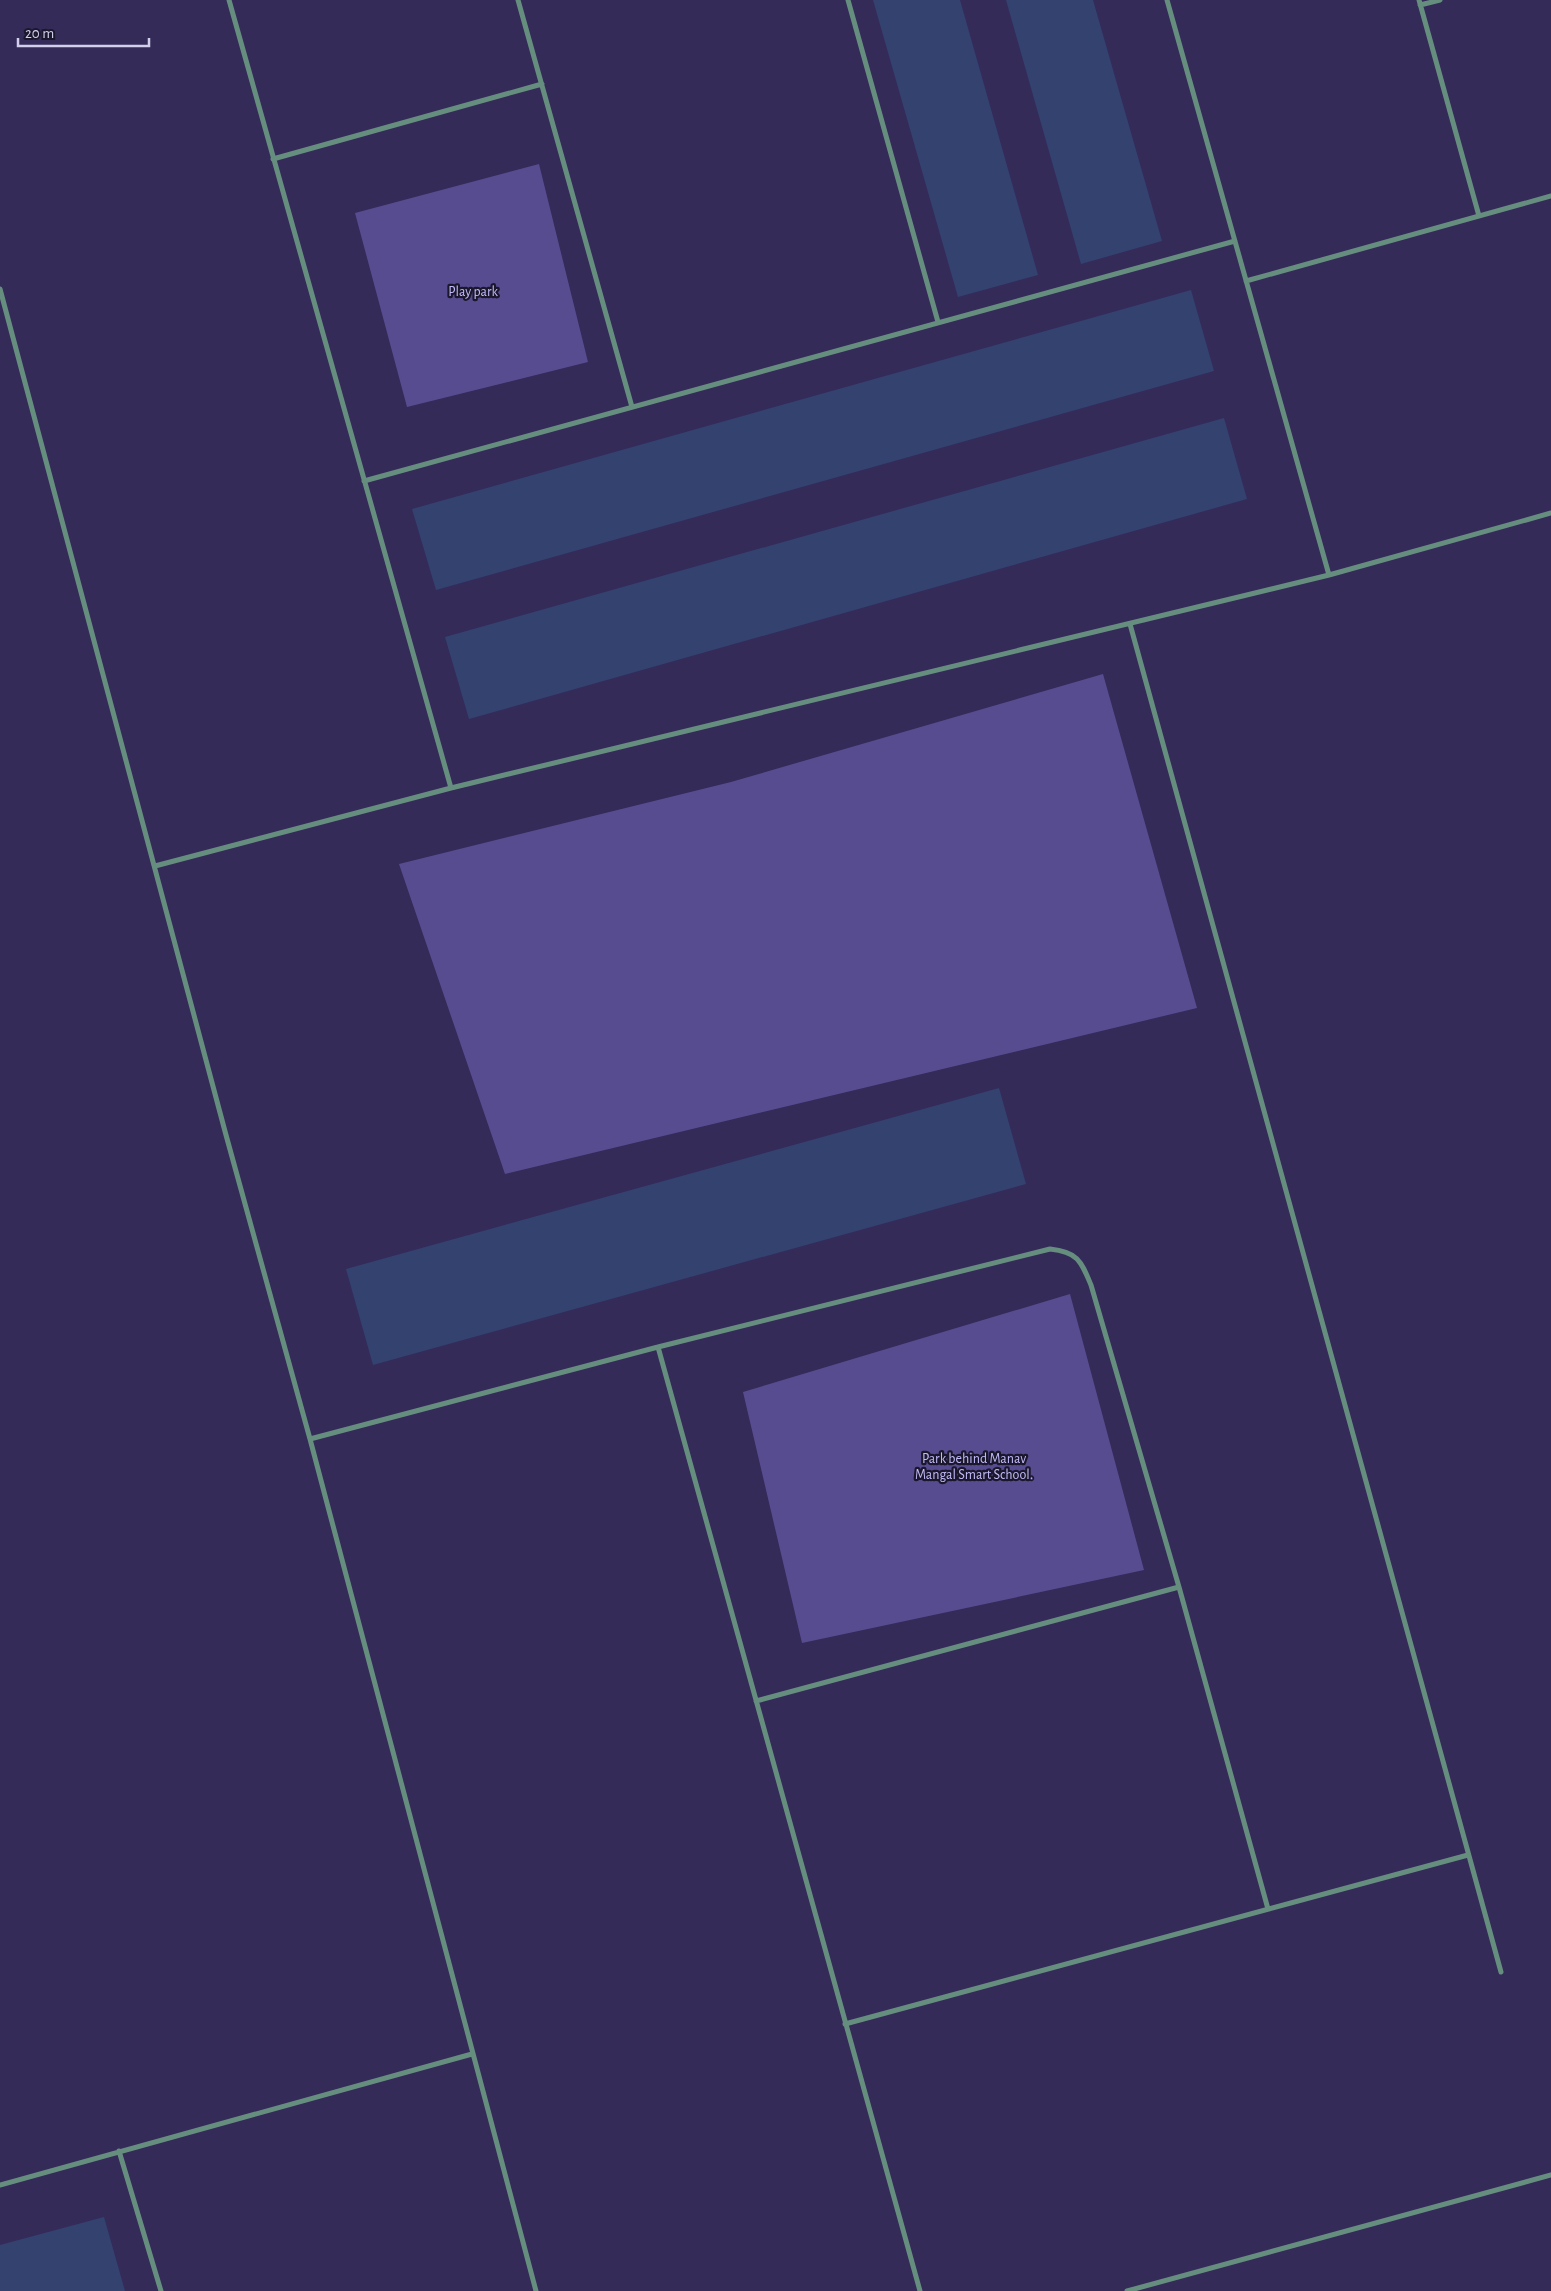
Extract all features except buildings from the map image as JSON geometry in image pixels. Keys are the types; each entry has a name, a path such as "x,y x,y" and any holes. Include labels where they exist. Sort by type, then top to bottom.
{"street":[{"path":"229,0 451,788"},
{"path":"518,0 632,406"},
{"path":"848,0 938,322"},
{"path":"1167,0 1329,575"},
{"path":"1440,0 1419,2 1479,216"},
{"path":"274,159 542,84"},
{"path":"1246,280 1551,196"},
{"path":"364,481 1235,241"},
{"path":"0,289 156,866 226,1135 310,1438 536,2291"},
{"path":"156,866 451,788 1329,575 1551,513"},
{"path":"1130,624 1501,1972"},
{"path":"310,1438 658,1347 1050,1249 1065,1251 1080,1260 1091,1285 1179,1588 1268,1910"},
{"path":"658,1347 920,2291"},
{"path":"756,1702 1179,1588"},
{"path":"845,2024 1468,1855"},
{"path":"0,2185 472,2054"},
{"path":"119,2151 161,2291"},
{"path":"1127,2291 1551,2175"}],"green space":[{"name":"Play park","path":"539,164 588,362 407,407 355,213"},
{"path":"1103,674 1197,1008 505,1174 399,864 731,782"},
{"name":"Park behind Manav Mangal Smart School.","path":"1070,1294 1144,1570 802,1643 743,1392"}]}
